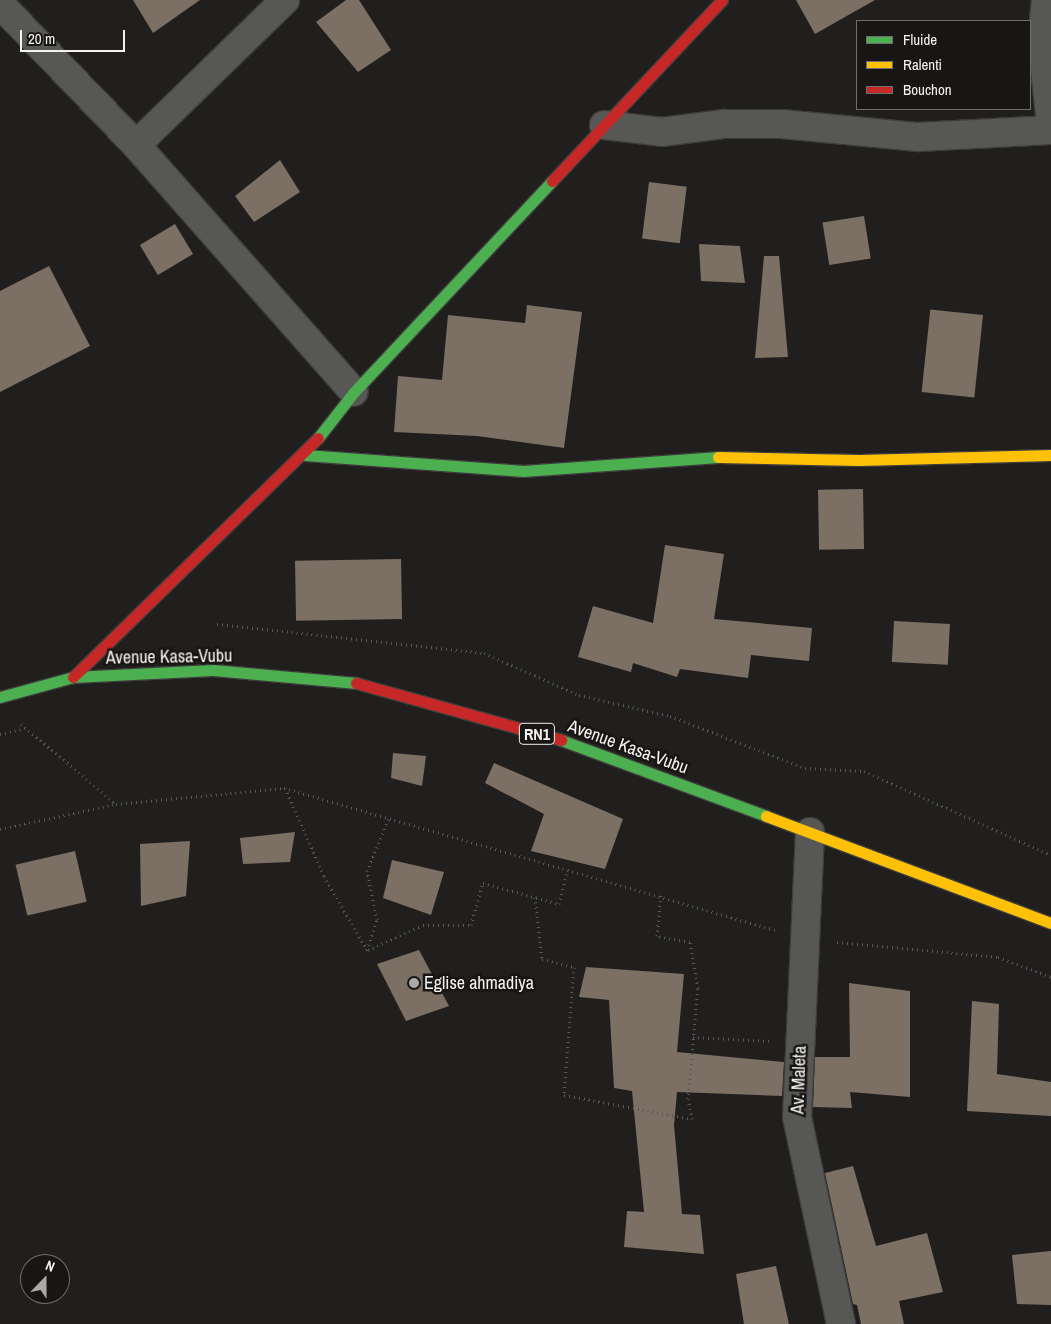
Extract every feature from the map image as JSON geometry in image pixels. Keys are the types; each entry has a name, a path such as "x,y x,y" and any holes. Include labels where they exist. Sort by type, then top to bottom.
{"main road":[{"path":"72,677 306,456 354,392 722,0"},
{"path":"306,456 523,471 708,457 859,460 1051,455"},
{"name":"Avenue Kasa-Vubu","path":"0,697 72,677 213,670 358,683 562,740 1051,923"}],"street":[{"path":"136,146 285,0"},
{"path":"1046,0 1042,40 1051,124"},
{"path":"0,4 136,146 354,392"},
{"path":"604,125 662,132 724,124 782,124 918,137 1051,130"},
{"name":"Av. Maleta","path":"810,832 797,1117 842,1324"}],"path":[{"path":"217,624 484,653 579,695 670,716 804,768 864,771 1051,854"},
{"path":"13,717 116,804"},
{"path":"0,734 26,728"},
{"path":"284,788 324,876 367,950"},
{"path":"0,829 116,804 284,788 662,895 805,939 998,957 1051,977"},
{"path":"367,950 377,920 366,871 389,817"},
{"path":"367,950 423,925 471,925 483,883 559,904 568,869"},
{"path":"535,897 542,960 574,967 564,1095 692,1119 688,1099 698,988 690,942 658,936 662,895"},
{"path":"693,1037 776,1042"}],"building":[{"path":"133,0 200,0 153,33"},
{"path":"346,0 359,0 391,50 358,72 316,22"},
{"path":"796,0 875,0 815,34"},
{"path":"280,160 300,192 254,222 235,196"},
{"path":"649,182 687,187 680,243 642,239"},
{"path":"864,216 871,258 829,265 823,223"},
{"path":"175,224 193,254 158,275 140,245"},
{"path":"699,244 740,246 745,283 701,281"},
{"path":"764,256 779,256 788,357 755,358"},
{"path":"49,266 90,346 0,392 0,291"},
{"path":"527,305 582,312 564,448 477,436 394,432 398,376 442,380 448,315 525,323"},
{"path":"930,309 983,315 974,398 922,392"},
{"path":"863,489 864,549 819,550 818,490"},
{"path":"665,545 724,554 714,619 812,628 809,661 751,655 748,678 680,669 677,677 633,663 631,672 578,657 593,606 653,623"},
{"path":"401,559 402,619 296,621 295,561"},
{"path":"894,621 950,624 948,665 892,662"},
{"path":"393,753 426,756 422,786 391,778"},
{"path":"494,763 623,819 605,869 531,851 544,814 485,783"},
{"path":"295,832 290,862 243,864 240,838"},
{"path":"190,841 186,896 141,906 140,844"},
{"path":"75,851 87,902 27,915 16,865"},
{"path":"392,860 444,872 431,915 383,898"},
{"path":"419,950 449,1006 406,1021 377,964"},
{"path":"586,967 684,974 677,1052 784,1062 782,1096 677,1092 674,1125 682,1214 700,1215 704,1254 624,1247 627,1211 644,1212 632,1091 614,1088 609,1000 579,997"},
{"path":"849,983 910,991 910,1097 850,1092 852,1108 813,1107 815,1057 850,1057"},
{"path":"972,1001 999,1004 997,1074 1051,1082 1051,1116 967,1111"},
{"path":"853,1166 876,1246 927,1233 943,1292 899,1301 904,1324 861,1324 857,1305 853,1304 825,1173"},
{"path":"1051,1251 1051,1305 1017,1304 1012,1255"},
{"path":"776,1266 789,1324 744,1324 736,1274"}],"traffic: fast":[{"path":"318,438 354,392 552,181"},
{"path":"305,455 523,471 718,457"},
{"path":"0,697 73,677 213,670 356,683"},
{"path":"561,740 766,816"}],"traffic: slow":[{"path":"718,457 859,460 1051,455"},
{"path":"766,816 1051,923"}],"traffic: jam":[{"path":"552,181 722,0"},
{"path":"73,677 318,438"},
{"path":"356,683 561,740"}],"place":[{"name":"Eglise ahmadiya","path":"414,983"}]}
